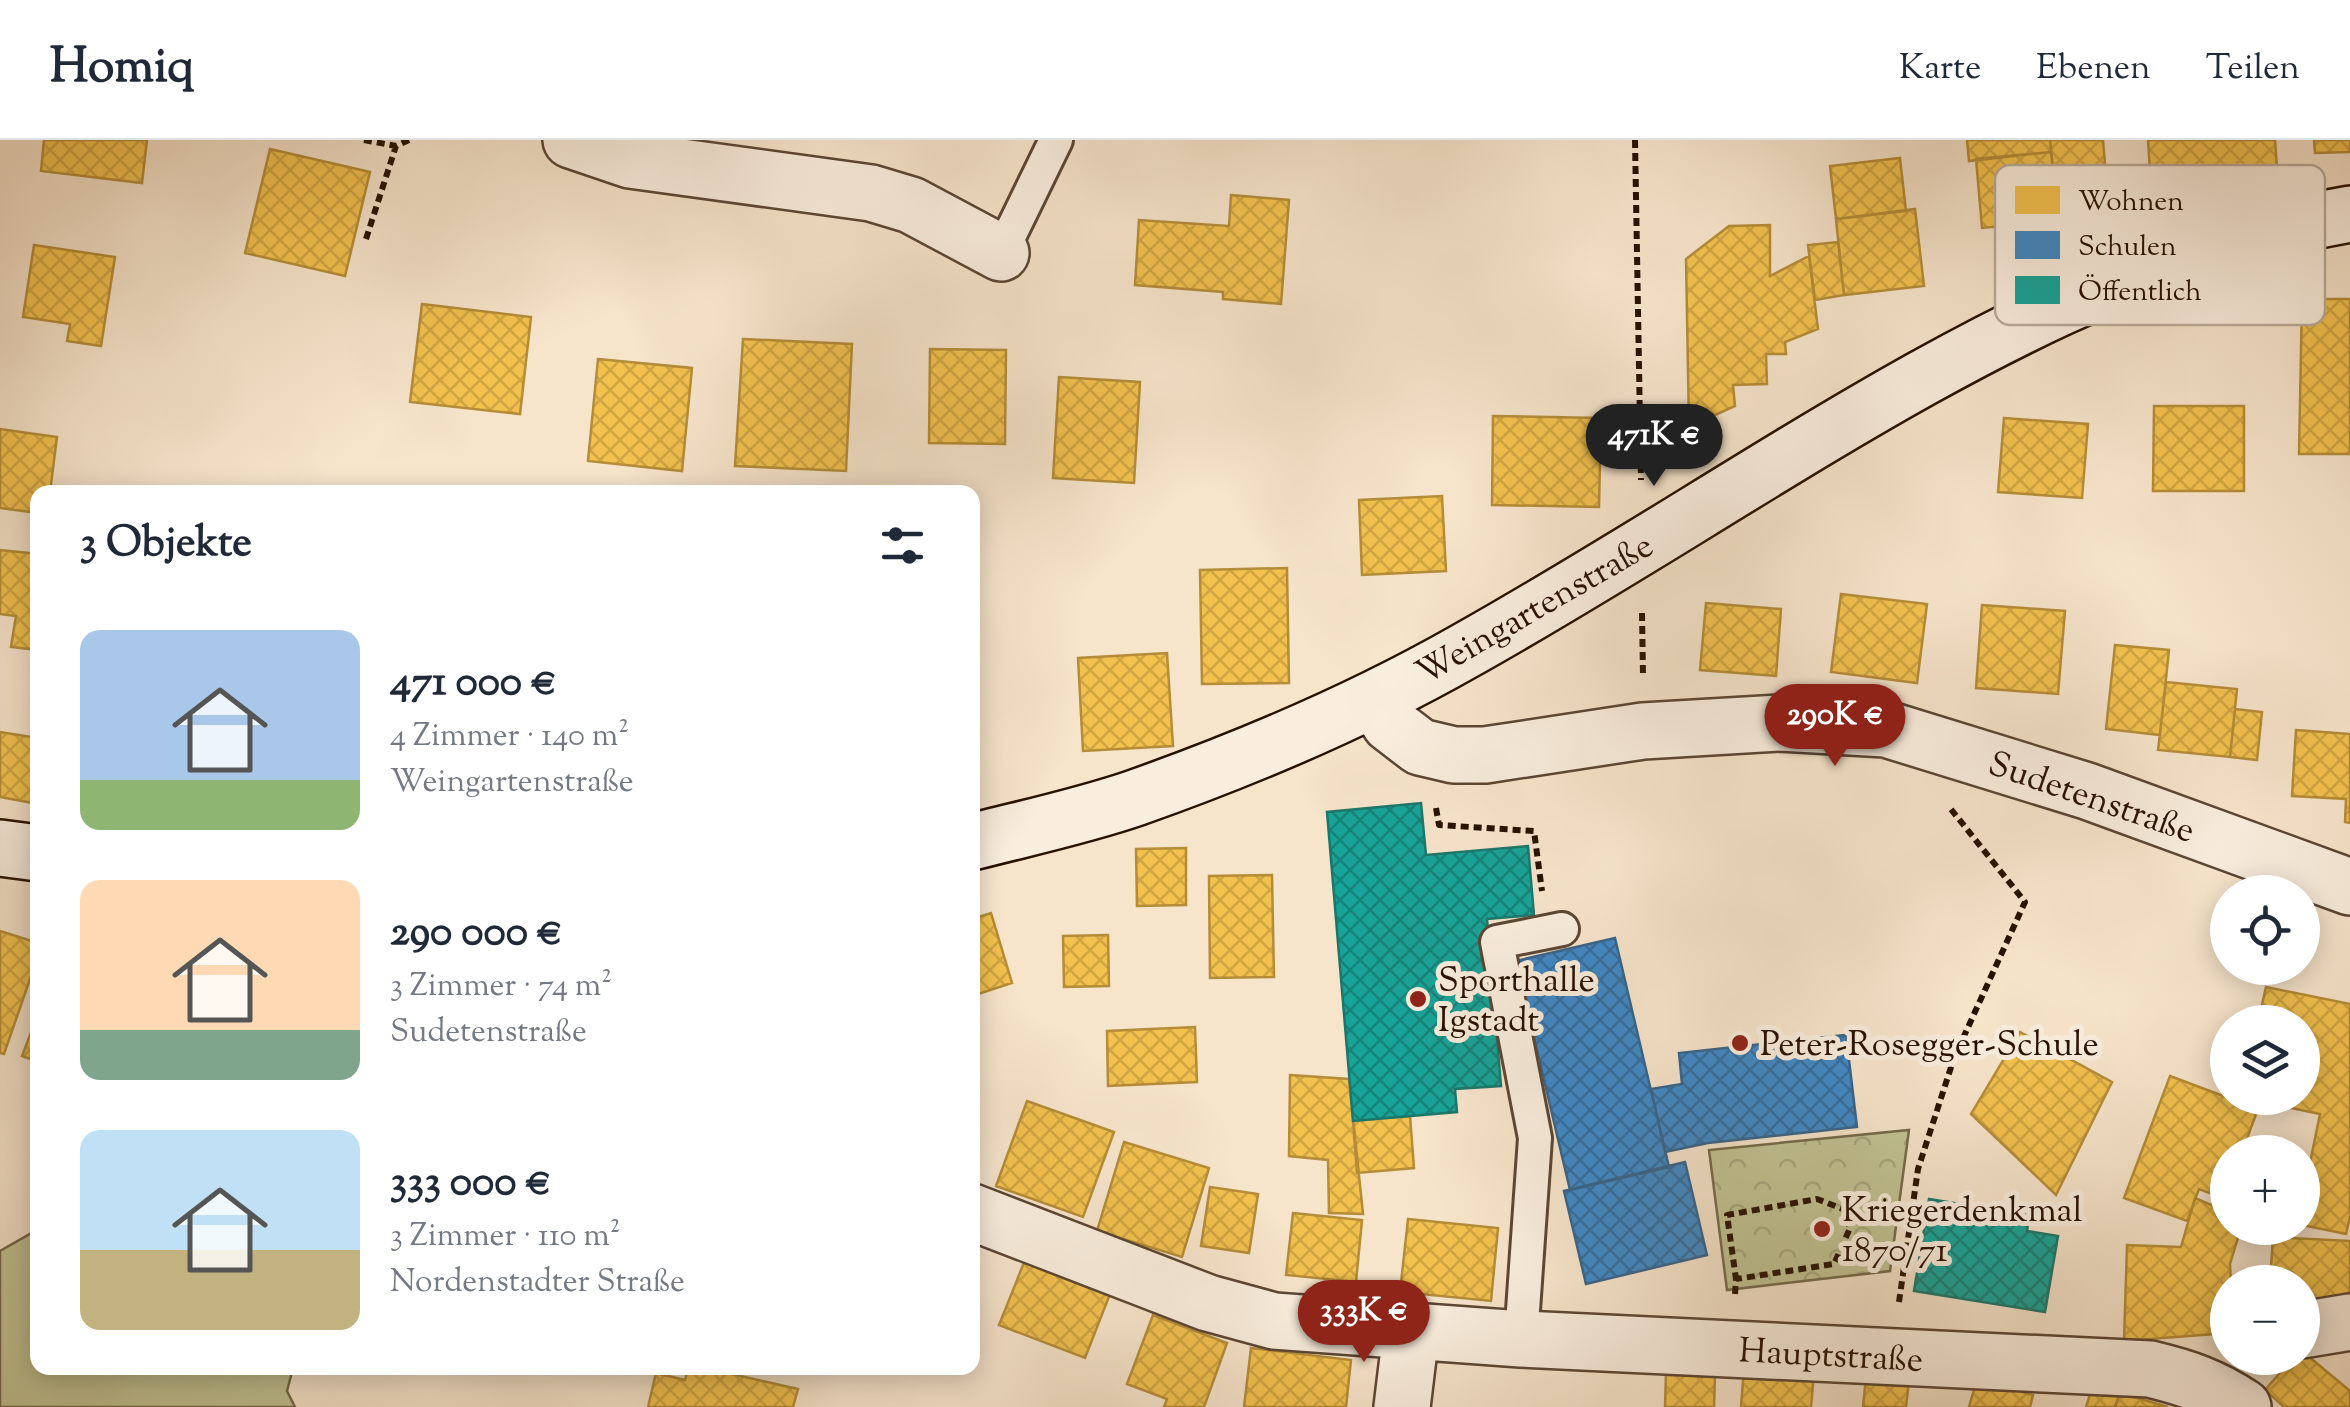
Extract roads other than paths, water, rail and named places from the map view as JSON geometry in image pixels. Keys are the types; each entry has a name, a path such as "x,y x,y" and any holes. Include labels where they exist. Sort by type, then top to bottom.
{"street":[{"path":"571,140 630,160 871,193 912,206 1001,253"},
{"name":"Weingartenstraße","path":"2325,219 2350,214"},
{"name":"Weingartenstraße","path":"980,840 1132,799 1374,700 1464,652 1905,386 2024,325"},
{"name":"Sudetenstraße","path":"1374,700 1390,724 1420,747 1454,755 1486,755 1643,732 1780,723 1886,729 2088,790 2350,887"},
{"path":"0,848 30,852"},
{"name":"Hauptstraße","path":"980,1215 1208,1302 1274,1321 1520,1340 2150,1368 2229,1384"},
{"path":"2320,1327 2350,1322"},
{"path":"1402,1407 1411,1333"}],"lane":[{"path":"1001,253 1056,140"},
{"path":"1520,1340 1536,1138 1497,942 1555,930"}],"place":[{"name":"Sporthalle Igstadt","path":"1418,999"},
{"name":"Peter-Rosegger-Schule","path":"1740,1043"},
{"name":"Kriegerdenkmal 1870/71","path":"1822,1229"}]}
